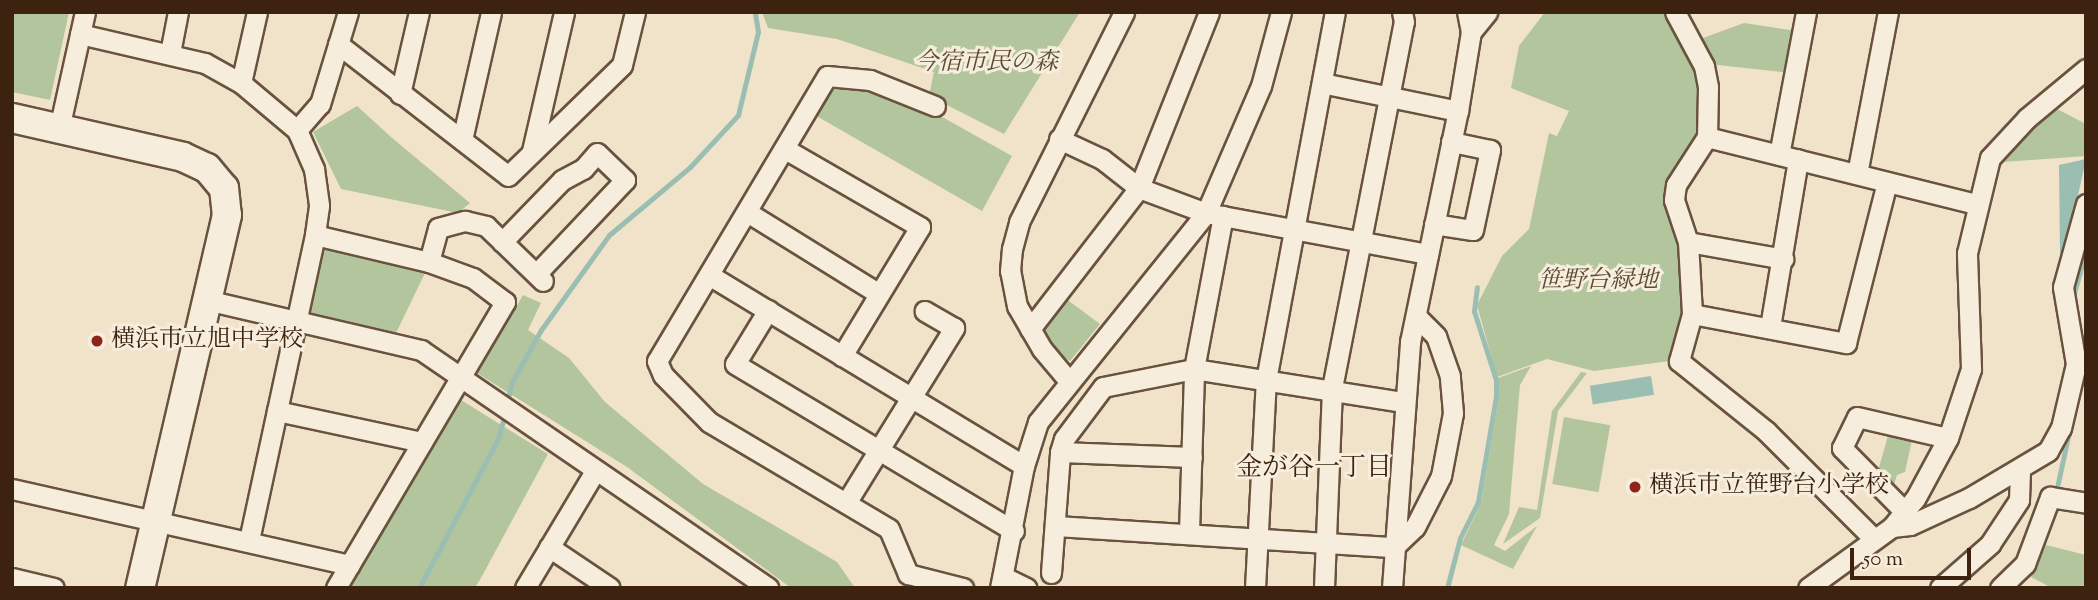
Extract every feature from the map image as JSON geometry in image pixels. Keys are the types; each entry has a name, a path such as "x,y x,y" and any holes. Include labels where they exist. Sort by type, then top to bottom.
{"street":[{"path":"59,128 85,12"},
{"path":"170,53 178,12"},
{"path":"241,83 257,12"},
{"path":"297,130 320,104 348,12"},
{"path":"400,94 419,12"},
{"path":"462,140 491,12"},
{"path":"532,152 564,12"},
{"path":"338,44 508,176 622,65 635,12"},
{"path":"1068,380 1030,329 1017,306 1010,271 1012,249 1019,222 1124,12"},
{"path":"1030,329 1139,188 1209,12"},
{"path":"1255,588 1266,380 1335,12"},
{"path":"1324,588 1332,388 1389,97 1402,12"},
{"path":"1392,588 1403,402 1416,316 1458,111 1471,32 1467,12"},
{"path":"1471,32 1487,12"},
{"path":"1675,12 1704,66 1707,136 1676,185 1674,200 1688,242 1692,314 1679,361 1766,431 1873,538"},
{"path":"1770,327 1784,259 1788,157 1806,12"},
{"path":"1857,174 1888,12"},
{"path":"1189,532 1194,369 1214,214 1261,86 1278,13"},
{"path":"80,34 205,63 241,83 297,130 314,169 318,206 315,235 299,321 249,539"},
{"path":"1808,588 1873,538 1892,527 1905,512 1948,438 1971,369 1974,348 1966,274 1976,204 1990,158 2026,118 2086,69"},
{"path":"935,106 870,80 827,76 657,361 663,375 709,422 889,529 908,575 963,588"},
{"path":"1322,83 1458,111"},
{"path":"12,118 183,157 207,169 224,188 227,215 153,521 140,588"},
{"path":"1707,136 1976,204"},
{"path":"1059,139 1102,159 1139,188 1214,214 1428,254"},
{"path":"1434,224 1474,230 1490,150 1451,142"},
{"path":"785,149 920,227 842,356"},
{"path":"429,262 438,228 446,223 486,226 502,242 540,278 625,180 597,153 583,169 562,180 502,242"},
{"path":"1692,314 1846,343 1887,182"},
{"path":"1892,527 1910,525 2020,471 2052,446 2078,396 2077,351 2063,287 2086,204"},
{"path":"747,212 879,294"},
{"path":"1027,588 1002,582 1014,531 1024,466 1038,422 1068,380 1214,214"},
{"path":"315,235 429,262 473,278 505,302 336,588"},
{"path":"1688,242 1784,259"},
{"path":"709,275 1024,466"},
{"path":"206,300 421,351 768,588"},
{"path":"768,310 735,364 1014,531"},
{"path":"846,503 954,328 925,310"},
{"path":"1056,526 1189,532 1394,547 1415,527 1441,476 1452,424 1450,376 1440,346 1436,336 1416,316"},
{"path":"1051,573 1060,452 1064,439 1103,387 1194,369 1332,388 1403,402"},
{"path":"277,411 422,443"},
{"path":"1905,512 1842,448 1857,417 1948,438"},
{"path":"1060,452 1192,457"},
{"path":"525,588 595,471"},
{"path":"1940,588 1990,544 2019,500 2020,471"},
{"path":"12,489 153,521 249,539 350,565"},
{"path":"2000,588 2025,564 2050,497 2086,503"},
{"path":"550,547 610,588"},
{"path":"12,578 54,588"}],"green space":[{"path":"12,12 69,12 50,100 12,92"},
{"name":"今宿市民の森","path":"762,12 1080,12 1004,134 929,96 934,72 837,39 768,28"},
{"name":"笹野台緑地","path":"1545,12 1670,12 1705,88 1701,133 1673,181 1687,309 1670,361 1594,371 1547,359 1497,377 1477,305 1502,256 1529,229 1549,133 1557,136 1569,111 1511,88 1519,46"},
{"path":"1744,23 1797,31 1791,73 1708,64 1692,42"},
{"path":"833,85 870,88 944,118 1012,156 982,211 813,114"},
{"path":"357,106 470,203 458,213 341,189 313,132"},
{"path":"2057,109 2086,124 2086,156 2004,162 2032,128"},
{"path":"322,245 426,271 395,335 308,314"},
{"path":"523,295 541,303 528,330 569,358 605,402 703,484 837,562 855,588 791,588 627,467 477,373"},
{"path":"1065,298 1100,324 1070,361 1053,351 1042,334 1042,326"},
{"path":"1531,366 1520,385 1509,514 1494,545 1505,551 1537,526 1513,569 1461,545 1481,503 1499,397 1498,378"},
{"path":"1581,372 1587,373 1558,411 1540,518 1503,544 1519,507 1537,510 1552,411"},
{"path":"461,400 548,454 475,588 345,588 412,468"},
{"path":"1564,417 1610,425 1598,492 1552,484"},
{"path":"1889,432 1912,440 1905,472 1897,475 1894,485 1878,471"},
{"path":"2046,545 2086,555 2086,588 2052,588 2031,577"}],"water":[{"path":"2086,159 2065,255 2060,254 2059,165"},
{"path":"1651,376 1654,395 1593,404 1590,386"}],"waterway":[{"path":"507,402 512,382 541,330 609,235 690,167 738,115 758,32 755,12"},
{"path":"2074,293 2086,250"},
{"path":"1447,588 1460,538 1478,502 1496,397 1496,380 1474,311 1477,287"},
{"path":"419,588 498,439 505,412"},
{"path":"2056,492 2070,427"}],"place":[{"name":"横浜市立旭中学校","path":"97,341"},
{"name":"横浜市立笹野台小学校","path":"1635,487"}],"district":[{"name":"金が谷一丁目","path":"1314,469"}]}
